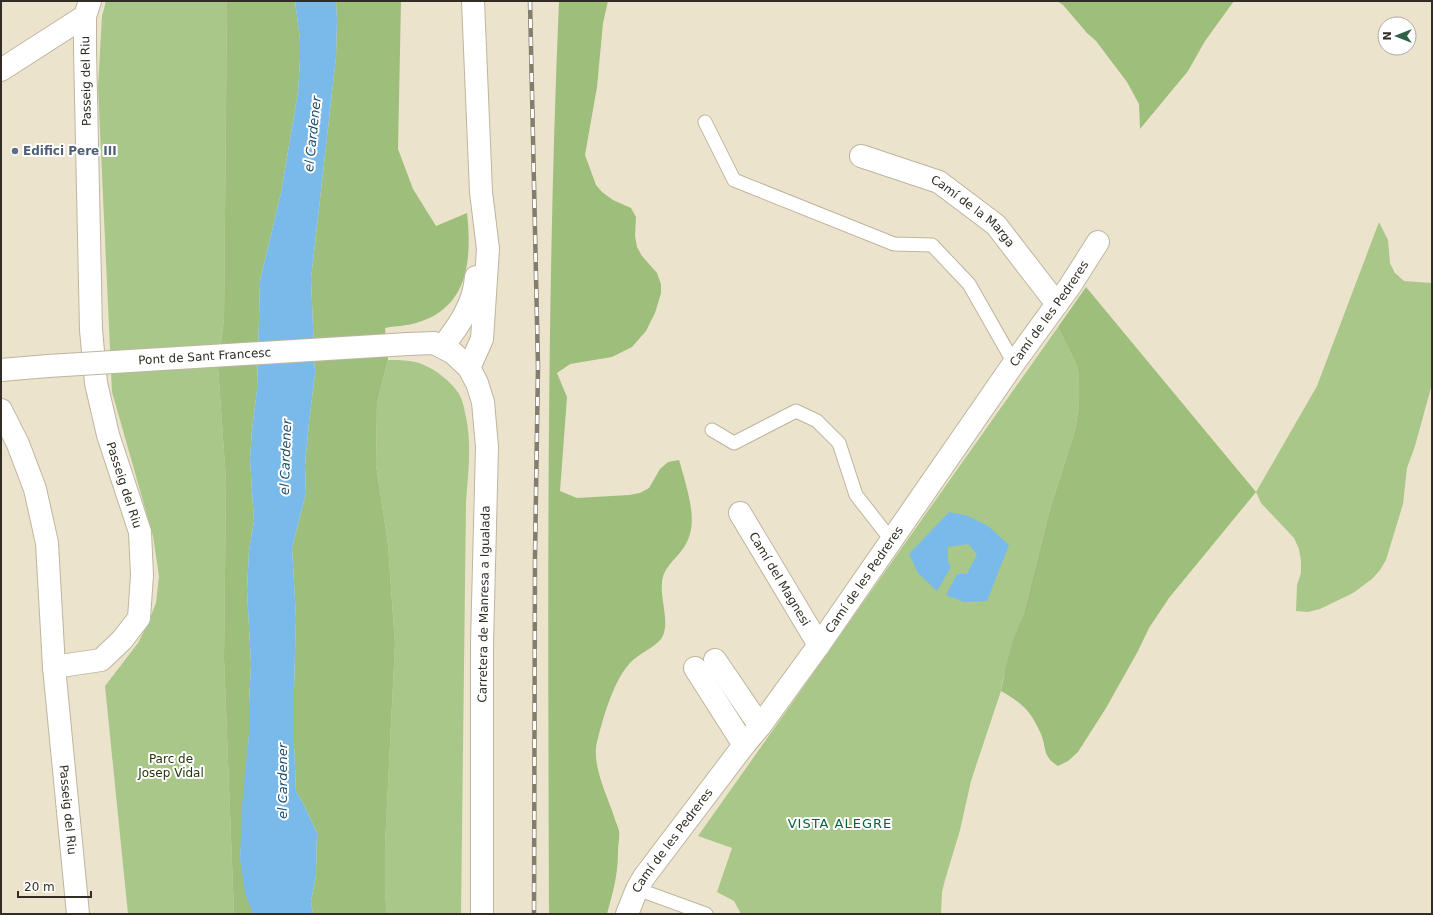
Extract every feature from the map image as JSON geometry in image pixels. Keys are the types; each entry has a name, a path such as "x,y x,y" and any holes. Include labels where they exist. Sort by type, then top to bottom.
{"street":[{"path":"469,368 482,339 488,250 481,192 473,1"},
{"path":"1,70 88,9"},
{"name":"Passeig del Riu","path":"78,914 54,667 101,660 122,640 139,618 142,575 140,532 108,435 96,383 91,330 85,50 88,9"},
{"name":"Camí de la Marga","path":"861,156 939,182 996,225 1057,304"},
{"path":"442,347 458,328 466,314 476,283 481,192"},
{"name":"Camí de les Pedreres","path":"627,914 637,889 644,877 820,645 1014,363 1057,304 1098,242"},
{"name":"Carretera de Manresa a Igualada","path":"408,344 434,343 454,353 469,368 477,383 483,402 487,447 482,644 482,914"},
{"name":"Pont de Sant Francesc","path":"1,370 408,344"},
{"path":"1,410 18,444 35,489 47,543 54,667"},
{"name":"Camí del Magnesi","path":"740,513 820,645"},
{"path":"715,660 760,726"},
{"path":"695,668 744,744"}],"lane":[{"path":"705,122 734,180 894,244 932,245 969,284 1014,363"},
{"path":"712,430 734,443 796,411 818,421 838,443 856,496 892,541"},
{"path":"637,889 706,914"}],"green space":[{"name":"Parc de Josep Vidal","path":"106,1 227,1 224,319 218,367 226,481 224,659 234,914 128,914 105,686 138,643 148,623 156,603 159,576 153,536 112,392 98,87 102,16"},
{"path":"227,1 295,1 300,39 298,92 281,193 260,281 257,390 250,458 254,521 249,550 247,590 251,664 249,734 240,858 253,914 234,914 224,659 226,481 218,367 224,319"},
{"path":"336,1 401,1 398,149 413,189 436,226 467,213 469,247 463,280 457,294 447,306 434,316 416,323 385,328 388,360 377,403 376,465 388,544 395,644 385,846 385,893 387,914 313,914 311,901 316,876 317,833 296,791 294,690 296,618 292,548 306,493 305,465 315,374 311,279 336,57"},
{"path":"559,1 608,1 603,23 597,87 585,155 596,185 602,192 613,200 631,208 636,217 635,236 637,247 642,256 657,273 661,284 661,293 655,313 646,331 632,347 612,357 570,364 557,373 567,397 560,491 577,498 640,493 649,488 660,469 668,462 679,460 689,495 692,514 692,524 687,542 664,573 662,590 665,620 664,633 658,642 633,660 624,670 610,698 596,747 597,767 619,833 616,876 607,914 549,914 548,572 550,343"},
{"path":"1057,1 1234,1 1205,41 1188,71 1140,129 1139,104 1127,82 1096,41 1087,33 1063,5"},
{"path":"1379,222 1388,240 1390,263 1395,273 1404,281 1432,283 1432,384 1415,446 1407,468 1403,504 1386,560 1372,579 1353,593 1320,609 1308,612 1296,611 1297,585 1301,573 1299,549 1294,538 1261,503 1256,492 1317,386"},
{"path":"1086,287 1256,492 1169,598 1149,628 1138,651 1106,708 1078,752 1068,761 1058,766 1049,759 1041,734 1029,713 1015,700 1001,691 1013,640 1023,616 1050,509 1075,430 1079,405 1079,378 1077,366 1058,327"},
{"path":"1058,327 1077,366 1079,378 1079,405 1075,430 1050,509 1023,616 1003,679 1001,691 971,781 960,830 942,892 941,914 741,914 734,901 717,892 732,848 698,836"},
{"path":"388,360 420,363 429,367 447,380 461,397 468,428 469,449 466,502 461,914 387,914 385,893 385,846 395,644 388,544 376,465 377,403"}],"water":[{"name":"el Cardener","path":"295,1 336,1 337,20 336,57 311,279 315,374 305,465 306,493 292,548 296,618 294,744 296,791 317,833 316,876 311,901 313,914 253,914 245,893 240,858 242,806 249,734 251,664 247,590 249,550 254,521 250,458 257,390 260,281 281,193 298,92 300,39"},
{"path":"949,512 968,516 988,526 1009,545 987,601 964,602 946,595 957,574 967,574 977,554 968,544 948,547 948,562 951,567 937,591 918,573 909,554"}],"railway":[{"path":"530,1 538,367 535,556 534,914"}],"place":[{"name":"Edifici Pere III","path":"15,151"}],"district":[{"name":"VISTA ALEGRE","path":"840,823"}]}
